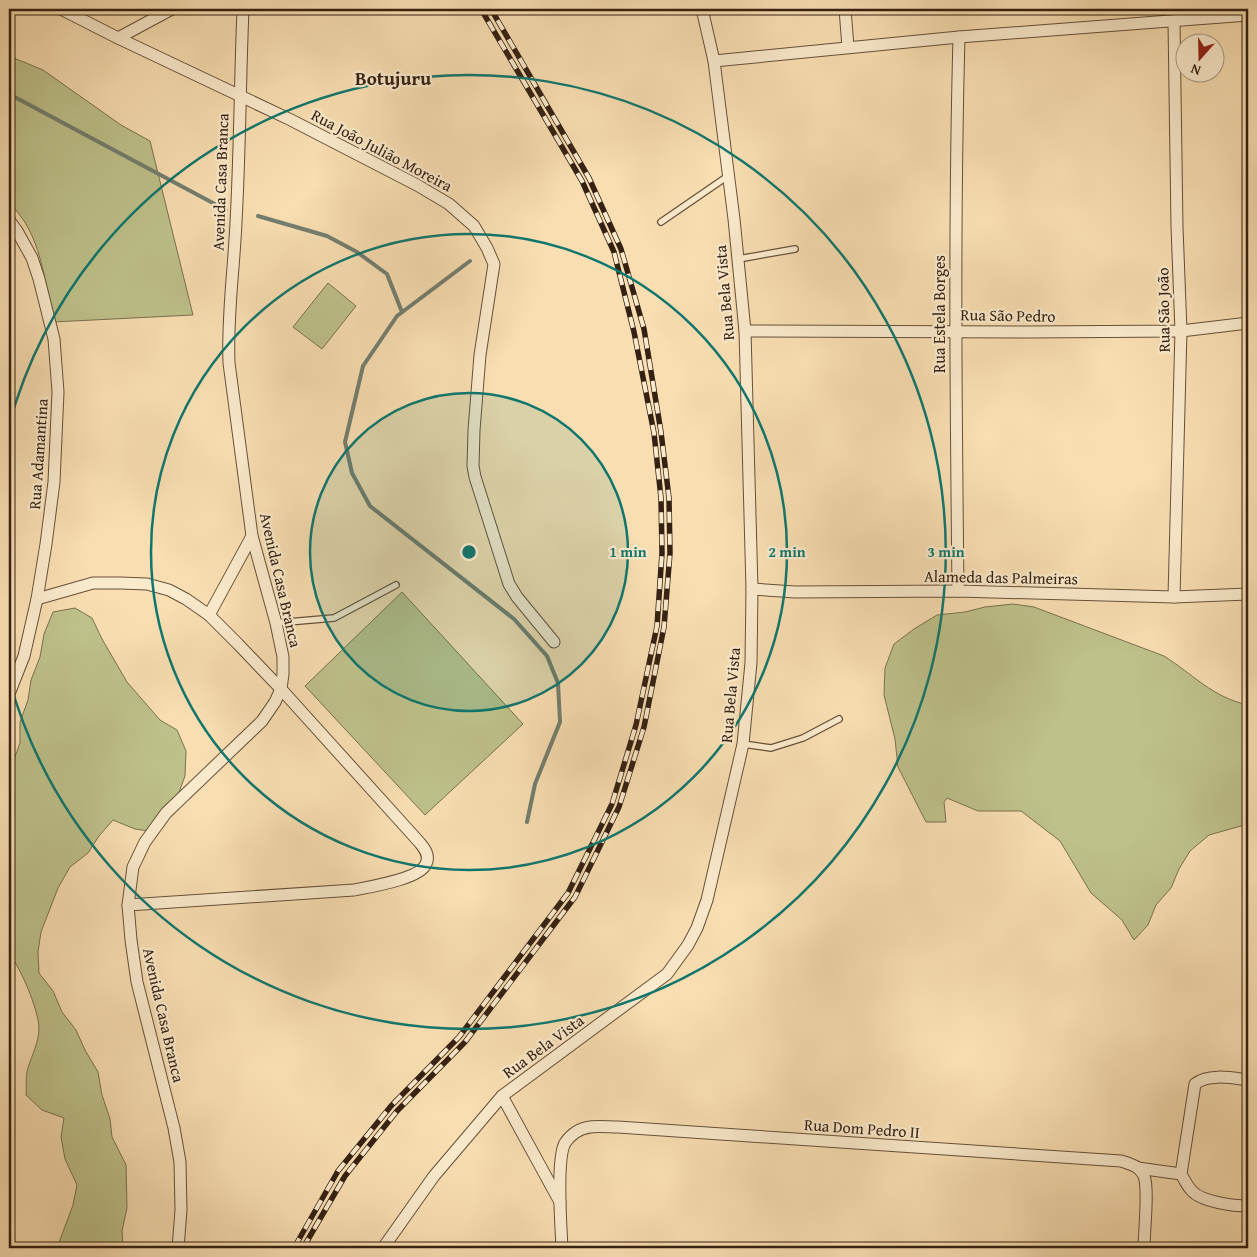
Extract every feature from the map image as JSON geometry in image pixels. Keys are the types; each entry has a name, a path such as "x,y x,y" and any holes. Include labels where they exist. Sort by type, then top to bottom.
{"street":[{"name":"Rua João Julião Moreira","path":"61,9 291,120 417,185 449,204 474,226 482,237 494,264 480,355 474,430 473,466 475,478 509,584 517,597 554,642"},
{"path":"118,38 172,9"},
{"name":"Avenida Casa Branca","path":"178,1248 181,1210 180,1162 174,1128 137,982 128,905 133,867 145,842 166,813 262,721 281,689 283,674 283,657 276,624 252,536 231,384 228,340 236,223 243,9"},
{"name":"Rua Bela Vista","path":"383,1248 434,1176 502,1096 667,974 698,928 707,900 742,744 751,663 752,589 745,331 714,61 702,9"},
{"path":"845,9 848,47"},
{"path":"714,61 959,37 1248,16"},
{"name":"Rua São João","path":"1174,22 1177,227 1181,331 1174,597"},
{"name":"Rua Estela Borges","path":"958,591 955,331 959,37"},
{"name":"Rua Adamantina","path":"9,220 18,231 32,258 54,339 58,392 54,482 36,599 24,656 9,694"},
{"name":"Rua São Pedro","path":"745,331 1181,331 1248,323"},
{"path":"209,615 252,536"},
{"path":"36,599 93,583 146,584 168,590 186,599 209,615 281,689 428,854 427,863 423,870 374,887 354,890 128,905"},
{"name":"Alameda das Palmeiras","path":"752,589 795,592 958,591 1174,597 1248,594"},
{"path":"1248,1080 1211,1078 1200,1080 1195,1084 1181,1174 1192,1192 1235,1206 1248,1206"},
{"path":"502,1096 560,1202"},
{"name":"Rua Dom Pedro II","path":"562,1248 560,1202 562,1159 565,1144 575,1132 589,1127 618,1127 1121,1161 1138,1168"},
{"path":"1138,1168 1181,1174"},
{"path":"1138,1168 1144,1175 1146,1187 1144,1248"}],"lane":[{"path":"661,222 728,176"},
{"path":"738,259 795,249"},
{"path":"276,624 334,618 396,585"},
{"path":"742,744 770,748 803,738 839,719"}],"green space":[{"path":"9,56 43,70 121,125 150,141 193,315 53,322 44,274 35,243 20,215 9,203"},
{"path":"328,283 356,306 322,349 293,327"},
{"path":"402,592 523,724 425,815 305,686"},
{"path":"1013,604 1034,607 1164,656 1224,697 1248,705 1248,824 1209,835 1190,851 1179,869 1171,888 1156,905 1148,925 1134,940 1122,920 1091,893 1060,841 1021,811 978,811 947,798 944,802 946,822 926,822 898,767 895,739 884,695 885,668 894,644 937,615"},
{"path":"75,608 92,618 127,682 160,720 177,730 186,751 185,776 177,798 155,832 135,829 113,820 88,853 70,867 58,888 41,932 38,952 39,973 53,991 62,1012 76,1030 98,1072 102,1095 110,1119 112,1137 126,1165 127,1208 122,1231 123,1248 57,1248 73,1205 77,1185 65,1159 61,1137 64,1118 42,1110 26,1095 27,1071 37,1043 39,1028 36,1010 28,989 9,953 9,829 12,808 12,765 20,743 20,722 28,700 31,680 40,657 44,634 53,612"}],"waterway":[{"path":"9,94 226,210"},
{"path":"258,216 327,236 357,252 387,274 402,312"},
{"path":"470,261 397,316 363,366 345,442 352,473 370,506 514,619 547,656 558,683 560,722 535,784 527,822"}],"railway":[{"path":"294,1248 338,1171 391,1106 459,1037 568,893 612,804 636,725 657,626 662,553 661,498 654,433 634,332 614,252 582,181 481,9"},
{"path":"303,1248 345,1176 397,1111 465,1042 575,897 619,807 644,727 664,627 670,553 669,498 661,432 644,329 621,249 589,178 491,9"}],"district":[{"name":"Botujuru","path":"393,78"}]}
